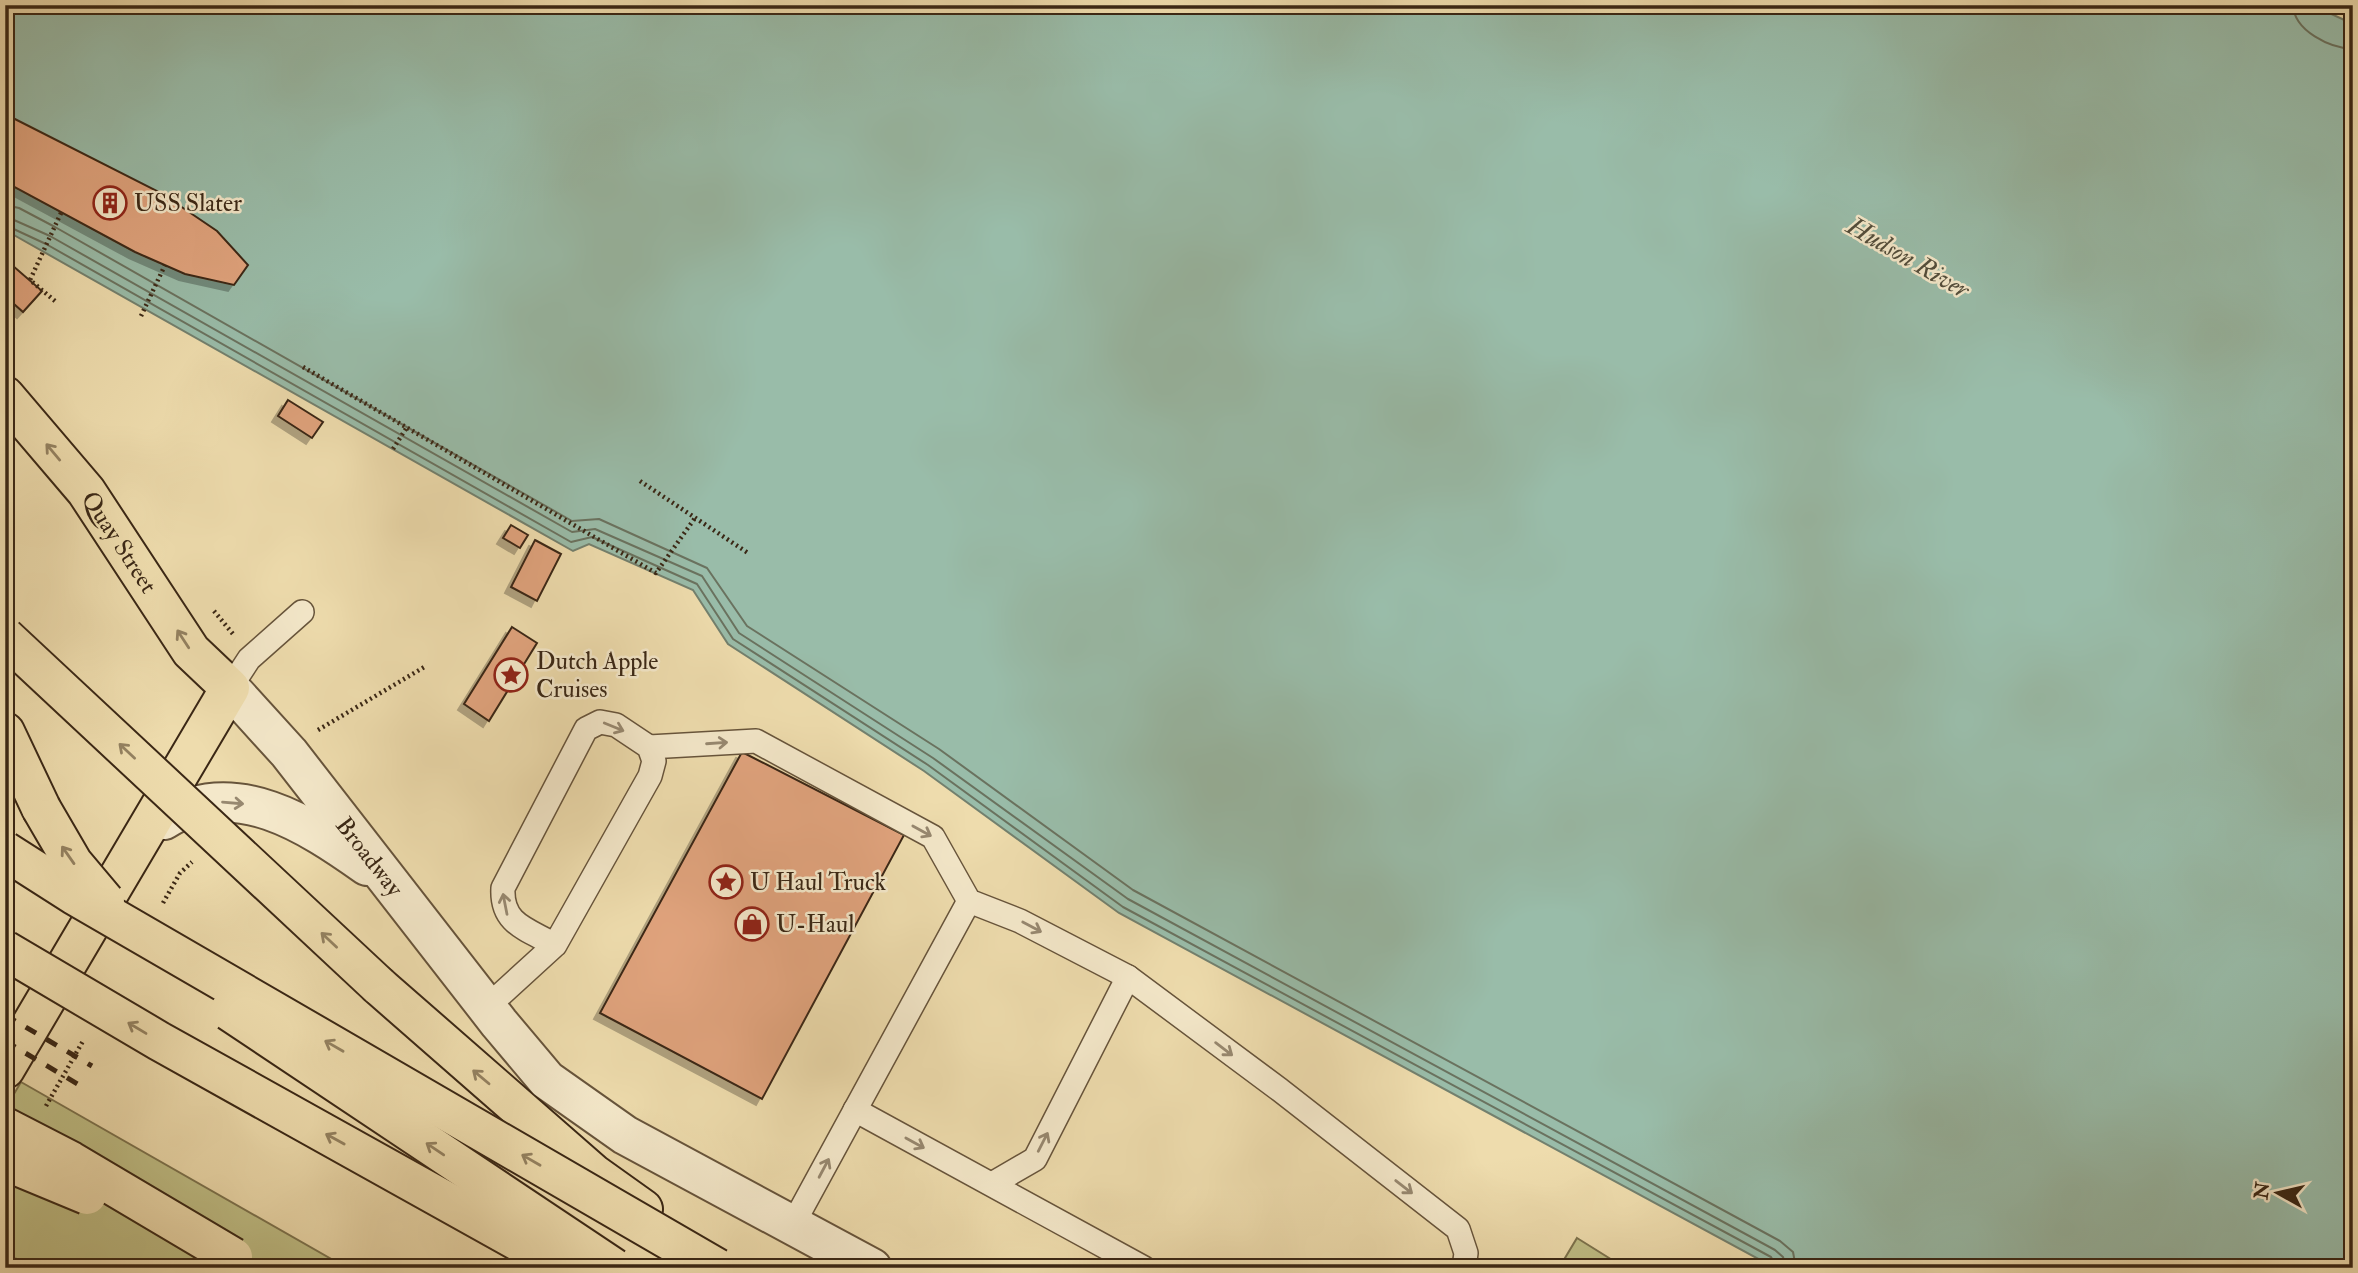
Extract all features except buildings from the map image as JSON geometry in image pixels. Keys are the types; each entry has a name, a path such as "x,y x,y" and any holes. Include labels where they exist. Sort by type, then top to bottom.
{"main road":[{"name":"Quay Street","path":"5,396 86,491 191,651 230,688"},
{"path":"5,637 464,1064 594,1174 729,1268"},
{"path":"5,1069 230,688"},
{"path":"5,732 62,847 106,902 174,968 215,1001 614,1268"},
{"path":"5,851 74,895 717,1268"},
{"path":"5,950 159,1041 566,1268"},
{"path":"5,1126 242,1263"},
{"path":"5,1161 242,1263"}],"street":[{"name":"Broadway","path":"230,688 289,752 398,889 524,1055 570,1099 625,1135 872,1268"},
{"path":"133,852 163,821 179,810 219,802 254,805 294,820 398,889"}],"lane":[{"path":"230,688 249,659 302,612"},
{"path":"555,945 507,917 502,903 503,888 586,729 600,722 615,725 649,747 757,741 933,836 969,901 1020,921 1128,977 1458,1229 1466,1252 1464,1268"},
{"path":"486,1007 555,945 650,776 654,761 649,747"},
{"path":"792,1226 969,901"},
{"path":"992,1184 1035,1159 1128,977"},
{"path":"855,1110 1144,1268"}],"path":[{"path":"55,301 30,280 61,213"},
{"path":"141,316 165,265"},
{"path":"303,367 656,573 695,517"},
{"path":"393,449 407,427"},
{"path":"640,481 748,553"},
{"path":"309,736 426,666"},
{"path":"5,1246 14,1259 29,1268"},
{"path":"11,1268 14,1259"}],"shaded area":[{"path":"21,1082 347,1268 5,1268 5,1109"},
{"path":"1577,1238 1625,1268 1559,1268"}],"water":[{"name":"Hudson River","path":"5,5 2312,5 2353,24 2353,1268 1775,1268 1119,913 924,771 728,644 693,590 589,544 573,551 5,230"}],"railway":[{"path":"5,1015 92,1066"},
{"path":"5,1041 81,1086"}],"place":[{"name":"USS Slater","path":"110,203"},
{"name":"Dutch Apple Cruises","path":"511,675"},
{"name":"U Haul Truck","path":"726,882"},
{"name":"U-Haul","path":"752,924"}]}
